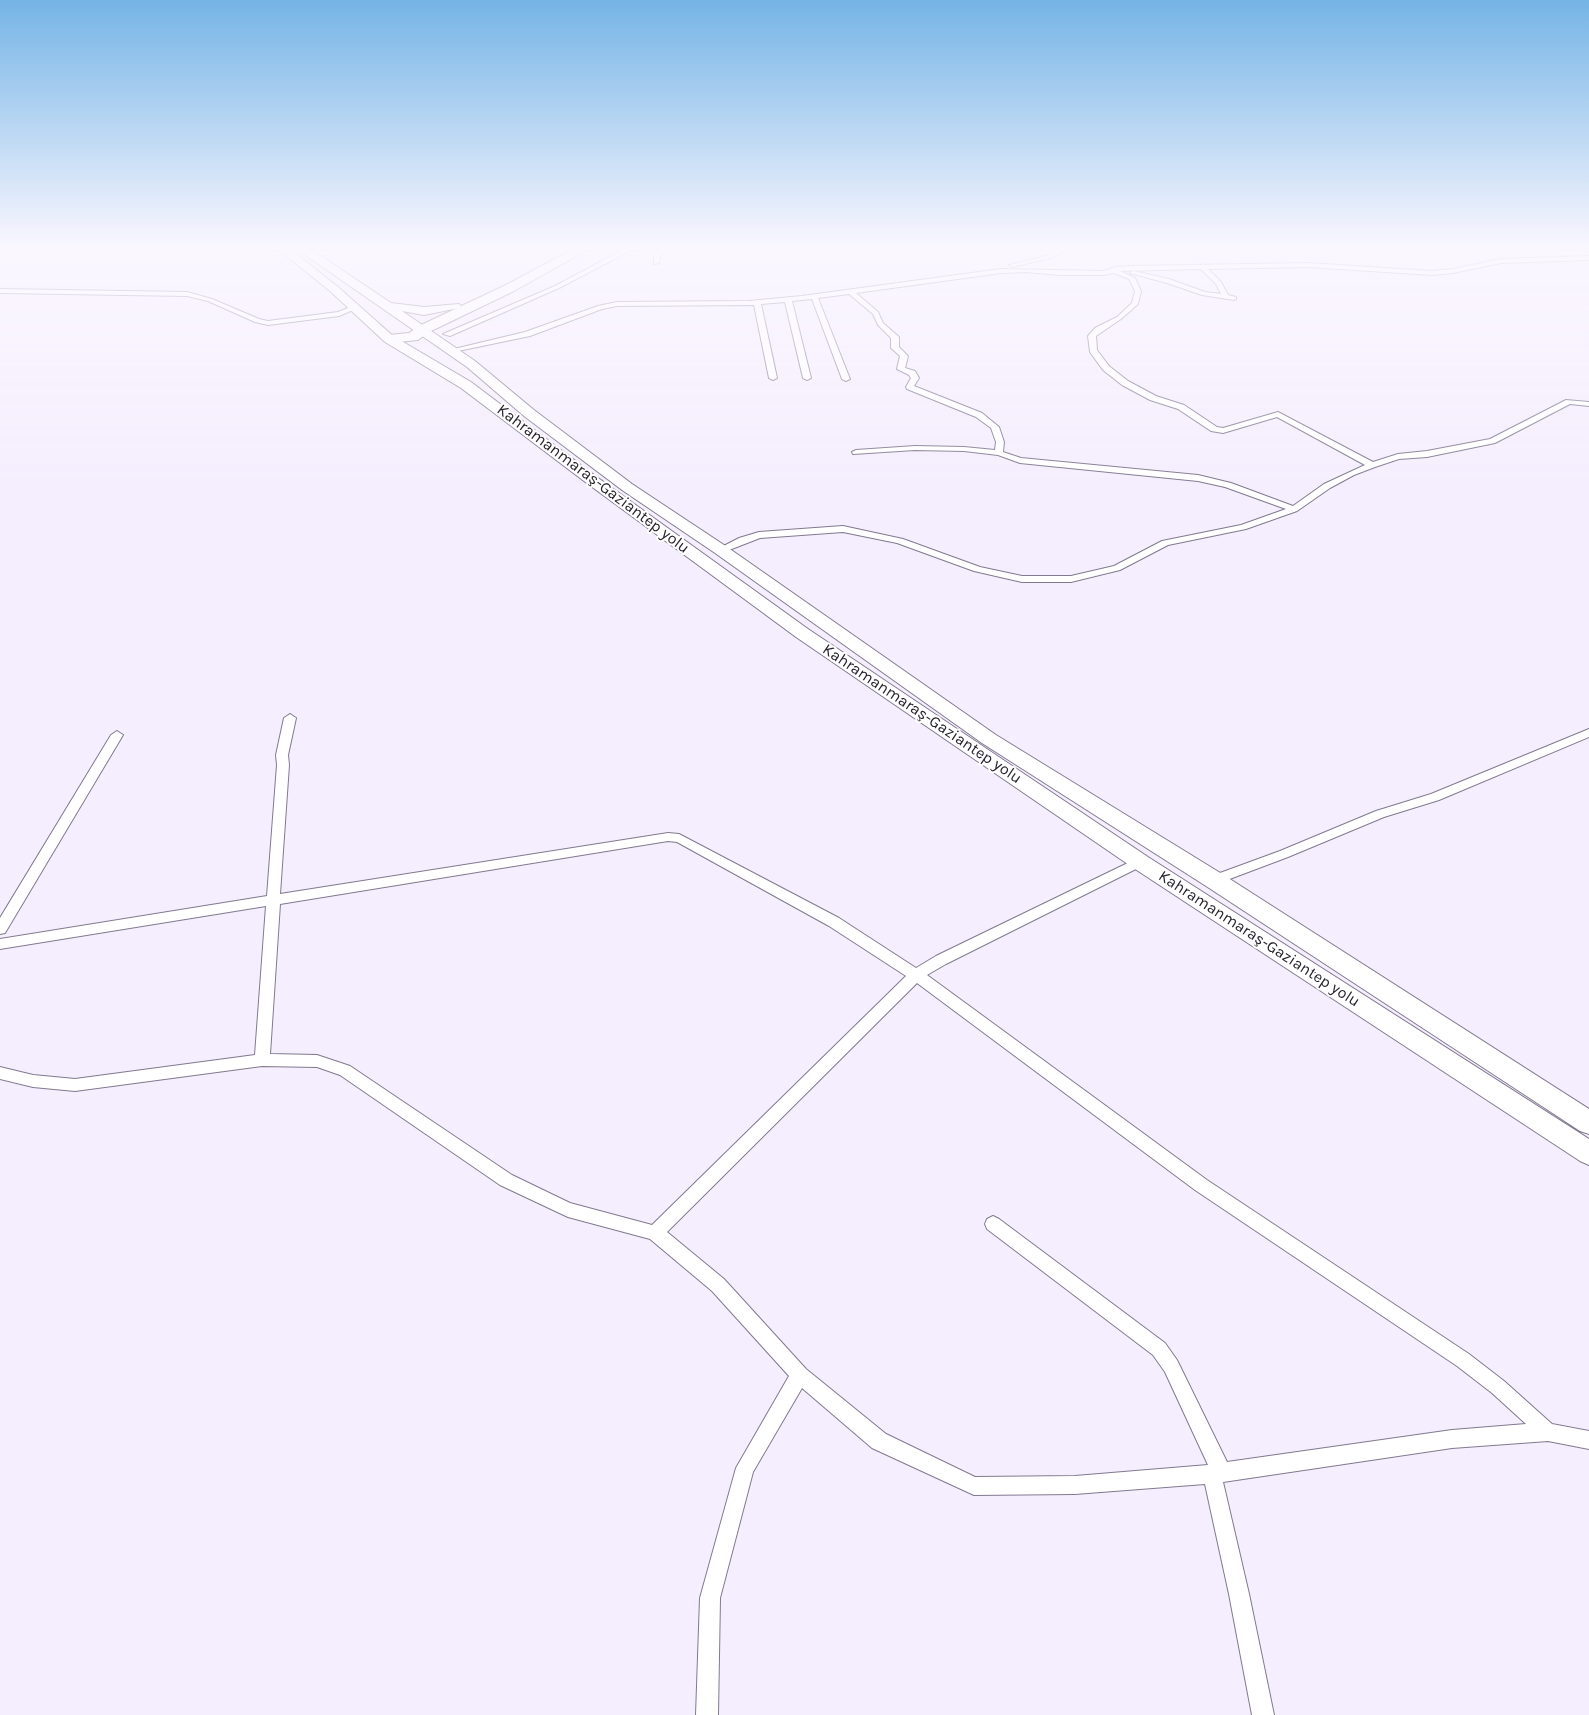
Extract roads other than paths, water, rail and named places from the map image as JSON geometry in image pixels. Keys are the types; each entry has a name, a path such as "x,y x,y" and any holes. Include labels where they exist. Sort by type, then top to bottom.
{"highway":[{"name":"Kahramanmaraş-Gaziantep yolu","path":"374,325 386,336 466,385 802,633 1140,862 1589,1153"},
{"path":"449,325 447,334 471,364"},
{"name":"Kahramanmaraş-Gaziantep yolu","path":"418,326 471,364 529,414 595,464 721,550 828,628 989,739 1214,880 1589,1123"},
{"path":"386,336 413,337 418,326"}],"street":[{"path":"447,334 468,325"},
{"path":"458,349 527,334 551,325"},
{"path":"762,325 773,378"},
{"path":"794,325 807,378"},
{"path":"825,325 846,379"},
{"path":"881,325 895,337 896,348 904,356 901,369 912,373 916,378 910,387 925,394 953,402 990,423 995,427 1000,442 999,453"},
{"path":"1107,325 1092,336 1093,350 1106,368 1125,383 1153,398 1181,407 1214,429 1223,431 1278,414 1372,465"},
{"path":"721,550 758,535 843,529 870,532 977,569 1022,579 1071,579 1117,568 1165,543 1243,527 1294,509 1327,486 1351,473 1398,456 1427,454 1492,441 1569,402 1589,404"},
{"path":"856,452 915,448 964,449 999,453 1020,460 1198,478 1228,485 1294,509"},
{"path":"262,1060 283,765 282,754 290,718"},
{"path":"1214,880 1284,854 1380,814 1435,797 1589,733"},
{"path":"0,929 117,735"},
{"path":"0,944 668,837 679,838 834,922 916,975 1201,1185 1463,1360 1498,1387 1548,1432"},
{"path":"655,1233 916,975 941,960 1140,862"},
{"path":"0,1073 34,1081 75,1085 262,1060 316,1061 345,1070 506,1180 568,1210 655,1233 718,1285 800,1374 879,1441 974,1486 1075,1485 1217,1474 1452,1439 1548,1432 1589,1440"},
{"path":"993,1224 1159,1349 1171,1366 1217,1474 1263,1715"},
{"path":"706,1715 710,1598 745,1468 800,1374"}]}
